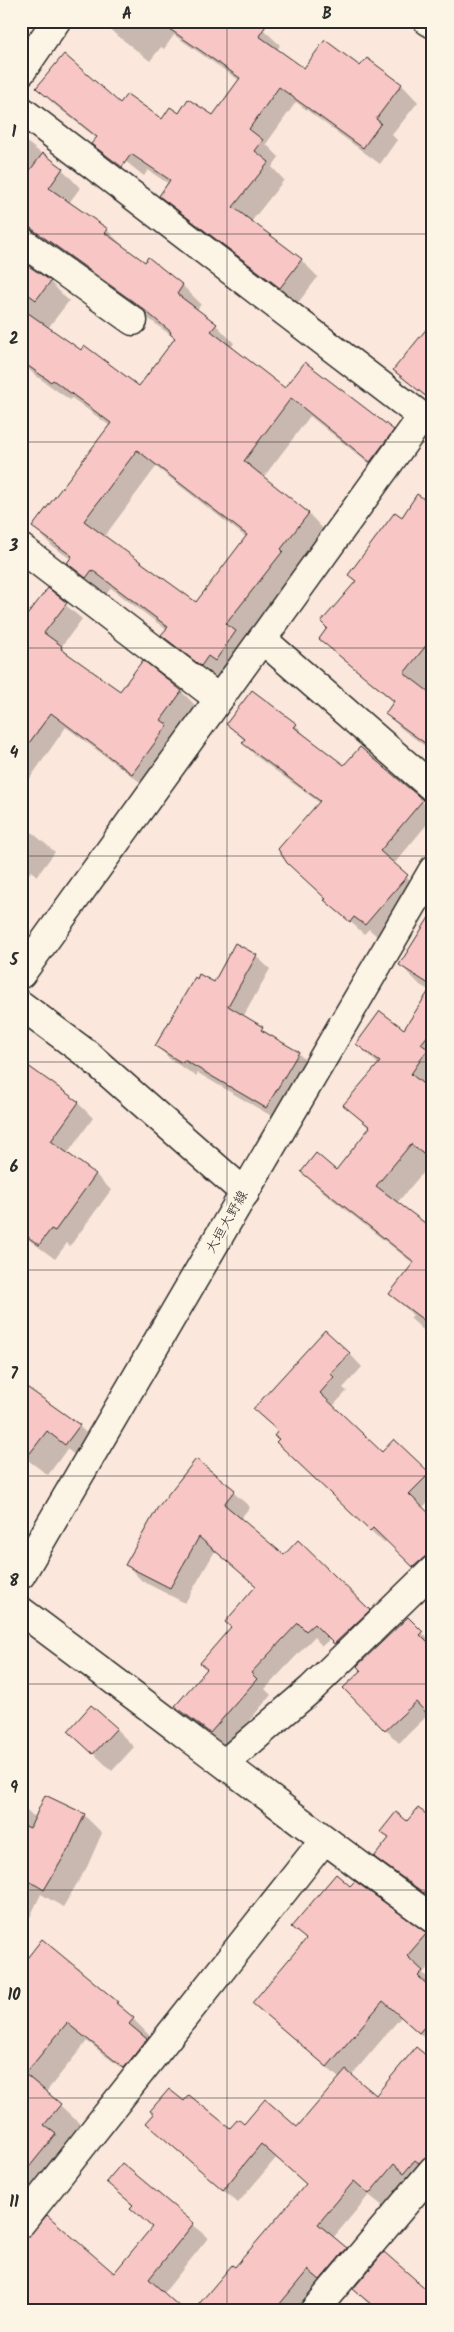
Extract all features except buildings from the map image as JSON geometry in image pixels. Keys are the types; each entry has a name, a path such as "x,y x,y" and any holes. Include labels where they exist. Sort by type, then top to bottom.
{"street":[{"path":"21,72 56,21"},
{"path":"428,21 433,24"},
{"path":"21,110 427,421 262,640 21,974"},
{"path":"21,241 133,321"},
{"path":"21,548 219,699"},
{"path":"262,640 433,788"},
{"name":"大垣大野線","path":"21,1575 433,870"},
{"path":"21,1005 87,1054 245,1193"},
{"path":"225,1763 311,1690 433,1570"},
{"path":"21,1611 225,1763 324,1840 433,1919"},
{"path":"21,2223 324,1840"},
{"path":"314,2311 433,2170"}]}
